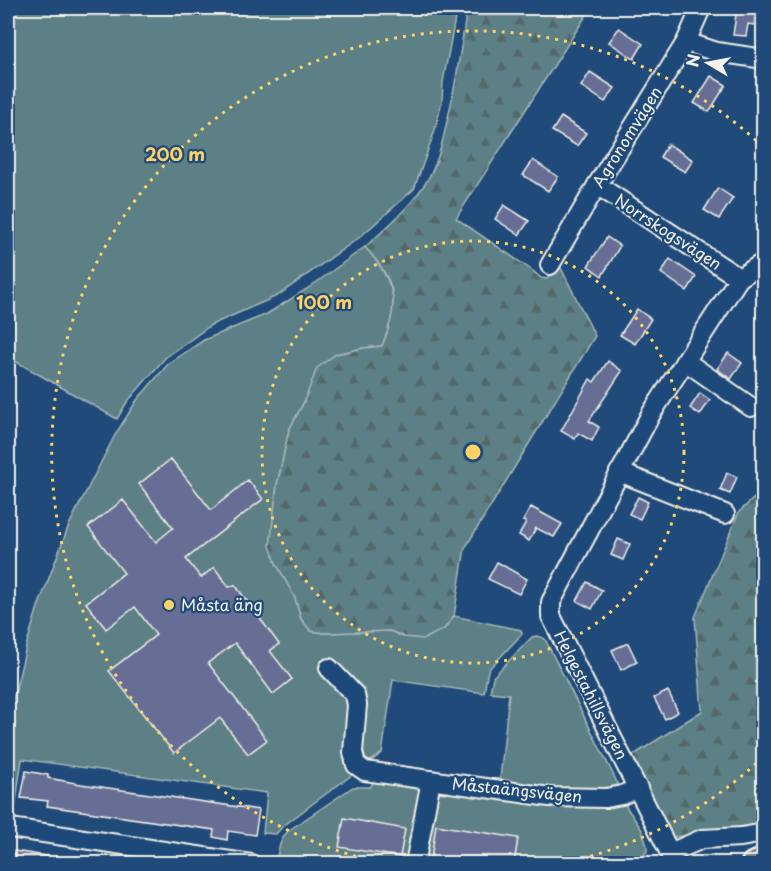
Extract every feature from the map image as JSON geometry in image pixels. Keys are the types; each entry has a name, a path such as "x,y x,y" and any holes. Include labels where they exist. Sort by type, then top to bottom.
{"main road":[{"path":"753,864 764,860"}],"street":[{"name":"Agronomvägen","path":"550,266 597,185 686,42 701,8"},
{"path":"686,42 717,52 764,59"},
{"name":"Norrskogsvägen","path":"597,185 739,278"},
{"name":"Helgestahillsvägen","path":"764,262 739,278 651,414 551,602 551,616 671,858 702,839 764,833"},
{"path":"685,361 751,407"},
{"path":"619,472 725,514"},
{"name":"Måstaängsvägen","path":"329,668 355,695 357,705 353,752 356,765 365,771 550,797 606,798 622,795 638,788"},
{"name":"Måstaängsvägen","path":"415,864 431,780"},
{"path":"10,828 251,864"}],"green space":[{"path":"8,8 457,8 443,82 442,101 435,130 414,189 360,237 277,296 211,325 165,358 127,402 117,419 8,357"},
{"path":"467,8 591,8 456,218 541,278 547,279 558,262 595,336 465,548 454,616 444,629 424,639 404,637 390,631 324,633 311,631 301,619 295,598 276,563 270,546 277,485 289,430 304,402 317,368 336,354 382,346 392,318 392,293 384,271 365,247 413,200 429,178 436,162 453,97"},
{"path":"365,247 379,264 390,286 393,312 390,324 382,346 336,354 304,402 289,430 277,485 271,546 276,563 295,598 301,619 311,631 324,633 390,631 404,637 444,629 454,616 521,630 522,634 488,670 484,693 393,680 382,753 282,827 276,834 263,833 267,793 22,759 14,815 8,804 8,721 27,643 69,525 115,435 137,400 169,363 204,340 267,314 310,287"},
{"path":"763,490 764,762 759,766 763,783 763,798 757,829 724,830 668,838 629,758 702,711 695,617 739,512"},
{"path":"532,637 545,639 615,778 627,808 642,830 647,851 642,858 633,863 276,864 278,850 288,831 353,787 370,787 376,779 498,798 509,694 490,692 493,677"}],"building":[{"path":"737,8 756,8 754,25 748,24 746,36 733,35"},
{"path":"619,28 643,44 634,59 609,42"},
{"path":"590,72 615,88 605,102 581,86"},
{"path":"711,76 726,85 709,112 694,103"},
{"path":"561,117 586,133 577,146 552,131"},
{"path":"668,144 693,160 685,172 660,157"},
{"path":"533,160 558,177 548,191 523,175"},
{"path":"718,188 733,198 719,219 704,210"},
{"path":"504,205 529,221 519,235 495,219"},
{"path":"607,237 620,246 602,276 588,266"},
{"path":"670,259 696,277 687,291 661,273"},
{"path":"637,309 651,319 635,344 620,335"},
{"path":"728,353 742,363 731,379 717,369"},
{"path":"608,361 622,371 589,421 599,427 592,441 578,433 575,439 561,431 590,379 594,382"},
{"path":"700,393 710,400 700,415 690,408"},
{"name":"Måsta äng","path":"171,459 211,510 248,480 263,499 186,559 201,578 214,567 229,587 235,585 279,644 270,651 292,679 273,694 235,643 208,663 267,740 248,754 220,718 174,753 109,671 156,635 135,607 106,629 86,603 124,573 88,527 123,500 156,542 173,528 139,484"},
{"path":"727,473 737,477 730,494 720,490"},
{"path":"638,497 648,502 640,519 629,514"},
{"path":"531,507 562,524 554,537 536,528 529,541 519,535 526,522 523,521"},
{"path":"618,539 630,544 623,560 611,555"},
{"path":"497,562 527,579 519,594 488,579"},
{"path":"587,582 602,590 592,609 577,601"},
{"path":"628,643 637,662 621,670 612,650"},
{"path":"668,691 678,712 665,719 654,698"},
{"path":"26,771 81,784 259,810 255,835 228,831 227,840 213,837 214,830 47,806 48,801 21,798"},
{"path":"344,818 405,829 400,857 339,847"},
{"path":"436,825 518,838 514,864 456,864 431,859"},
{"path":"14,851 52,857 51,864 12,864"}],"place":[{"name":"Måsta äng","path":"169,605"}]}
